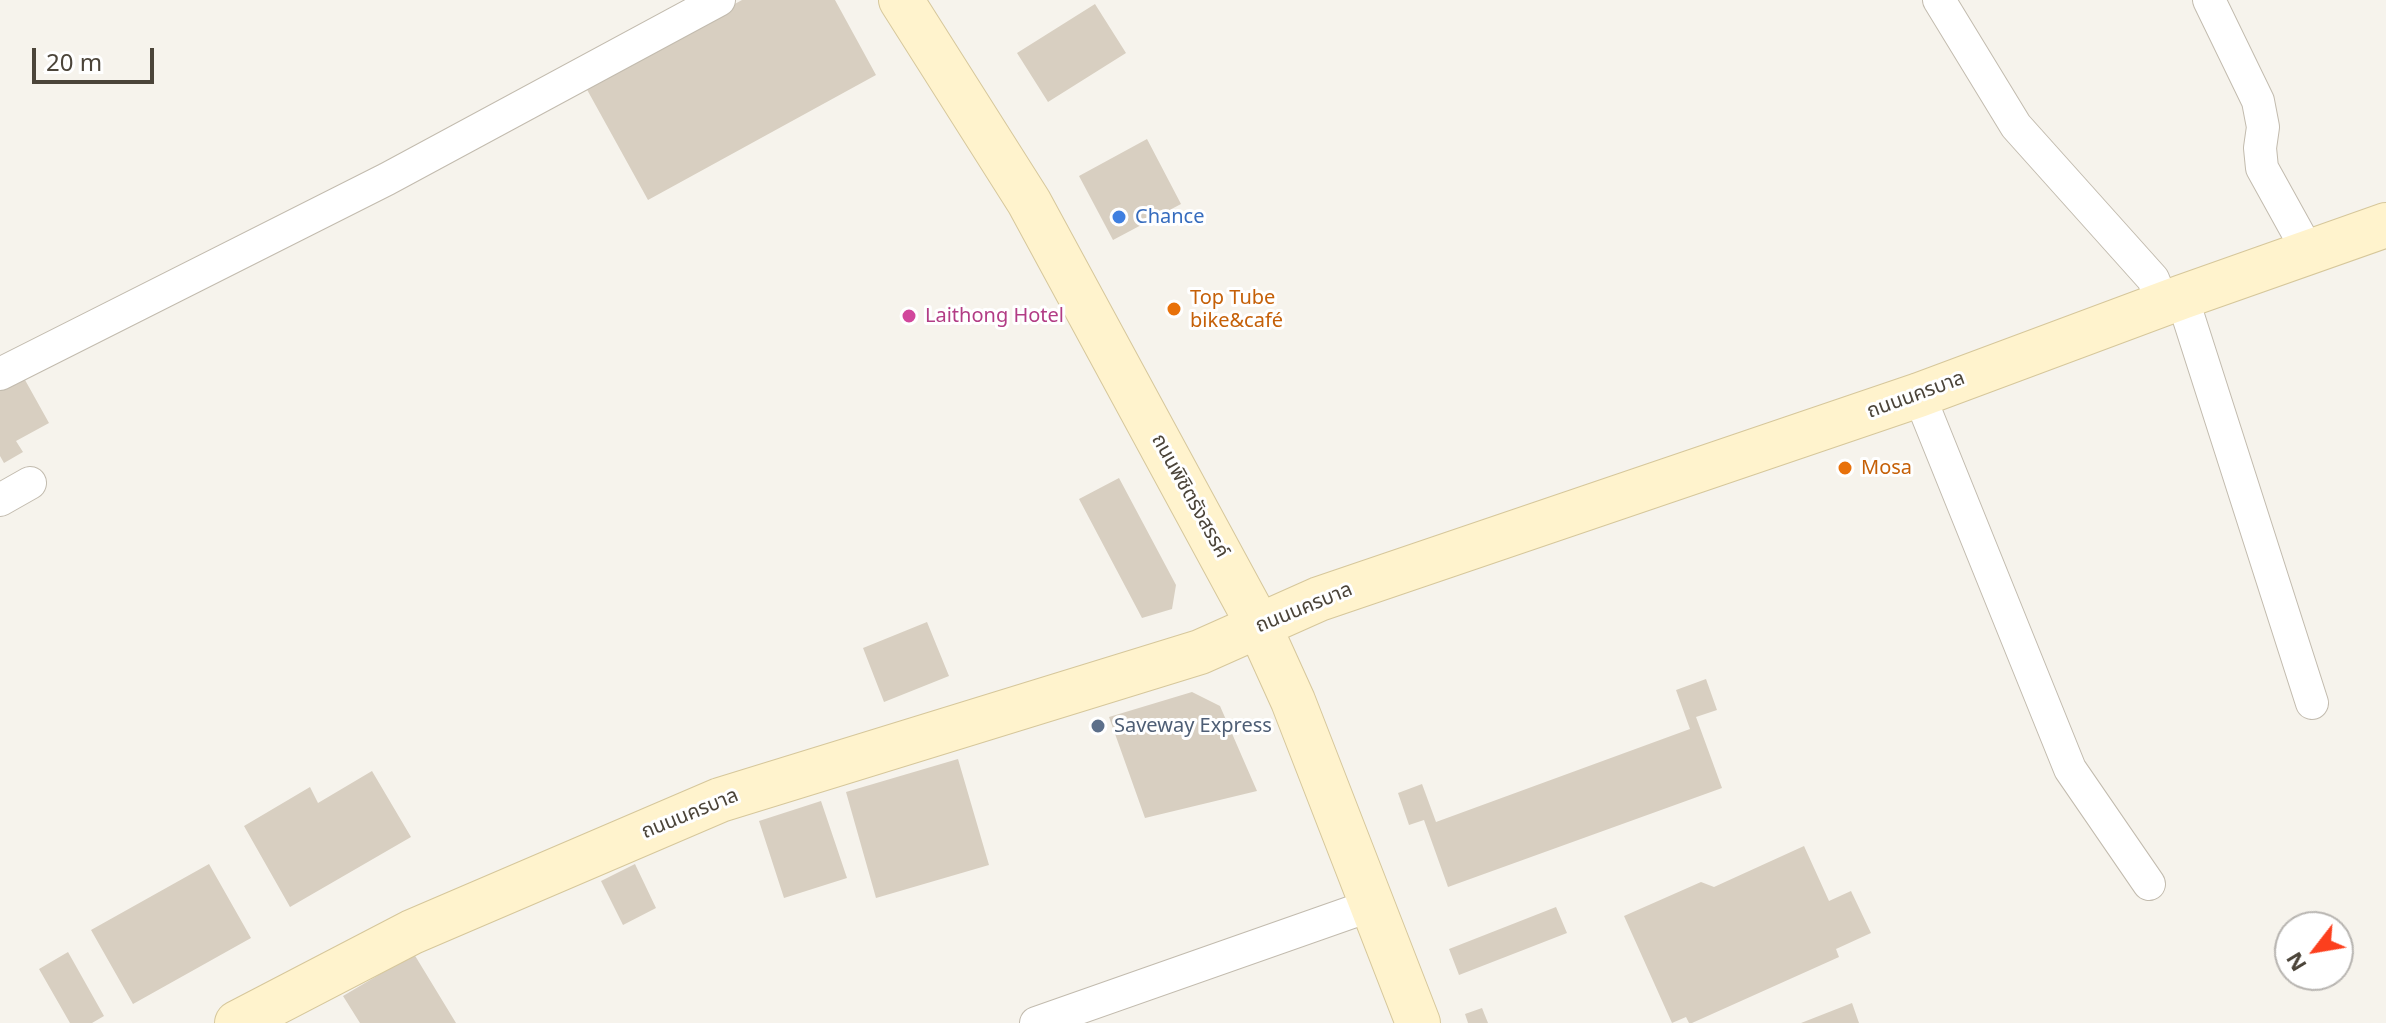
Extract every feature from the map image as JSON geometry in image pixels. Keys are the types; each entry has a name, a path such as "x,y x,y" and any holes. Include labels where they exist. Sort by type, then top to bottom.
{"street":[{"path":"0,374 387,179 719,0"},
{"name":"ถนนพิชิตรังสรรค์","path":"901,0 1029,202 1259,626 1289,691 1418,1023"},
{"path":"1939,0 2016,126 2172,300 2312,703"},
{"path":"2209,0 2258,101 2263,127 2260,148 2262,168 2309,253"},
{"name":"ถนนนครบาล","path":"237,1023 412,932 720,800 1200,652 1319,599 1919,395 2172,300 2386,225"},
{"path":"1919,395 2070,769 2149,884"},
{"path":"0,500 30,483"},
{"path":"1036,1023 1372,905"}],"building":[{"path":"742,0 835,0 876,75 648,200 585,86"},
{"path":"1095,4 1126,53 1048,102 1017,53"},
{"path":"1147,139 1181,204 1113,240 1079,176"},
{"path":"20,371 49,423 16,441 23,452 4,463 0,456 0,382"},
{"path":"1119,478 1176,585 1172,609 1142,618 1079,499"},
{"path":"927,622 949,676 884,702 863,648"},
{"path":"1706,679 1717,710 1696,717 1722,788 1448,887 1424,820 1409,825 1398,793 1422,784 1436,822 1690,729 1676,690"},
{"path":"1192,692 1220,706 1257,791 1145,818 1109,717"},
{"path":"958,759 989,865 876,898 846,792"},
{"path":"372,771 411,837 290,907 244,826 310,787 318,803"},
{"path":"821,801 847,878 784,898 759,821"},
{"path":"1804,846 1829,901 1851,891 1871,933 1836,949 1839,957 1692,1023 1686,1017 1672,1023 1624,916 1701,882 1714,887"},
{"path":"209,864 251,938 133,1004 91,930"},
{"path":"635,864 656,908 623,925 601,881"},
{"path":"1556,907 1567,933 1459,975 1449,949"},
{"path":"68,952 104,1016 92,1023 70,1023 39,969"},
{"path":"414,954 456,1023 360,1023 343,996"},
{"path":"1852,1003 1859,1023 1801,1023"},
{"path":"1482,1008 1488,1023 1468,1023 1465,1014"}],"place":[{"name":"Chance","path":"1119,217"},
{"name":"Top Tube bike&café","path":"1174,309"},
{"name":"Laithong Hotel","path":"909,316"},
{"name":"Mosa","path":"1845,468"},
{"name":"Saveway Express","path":"1098,726"}]}
